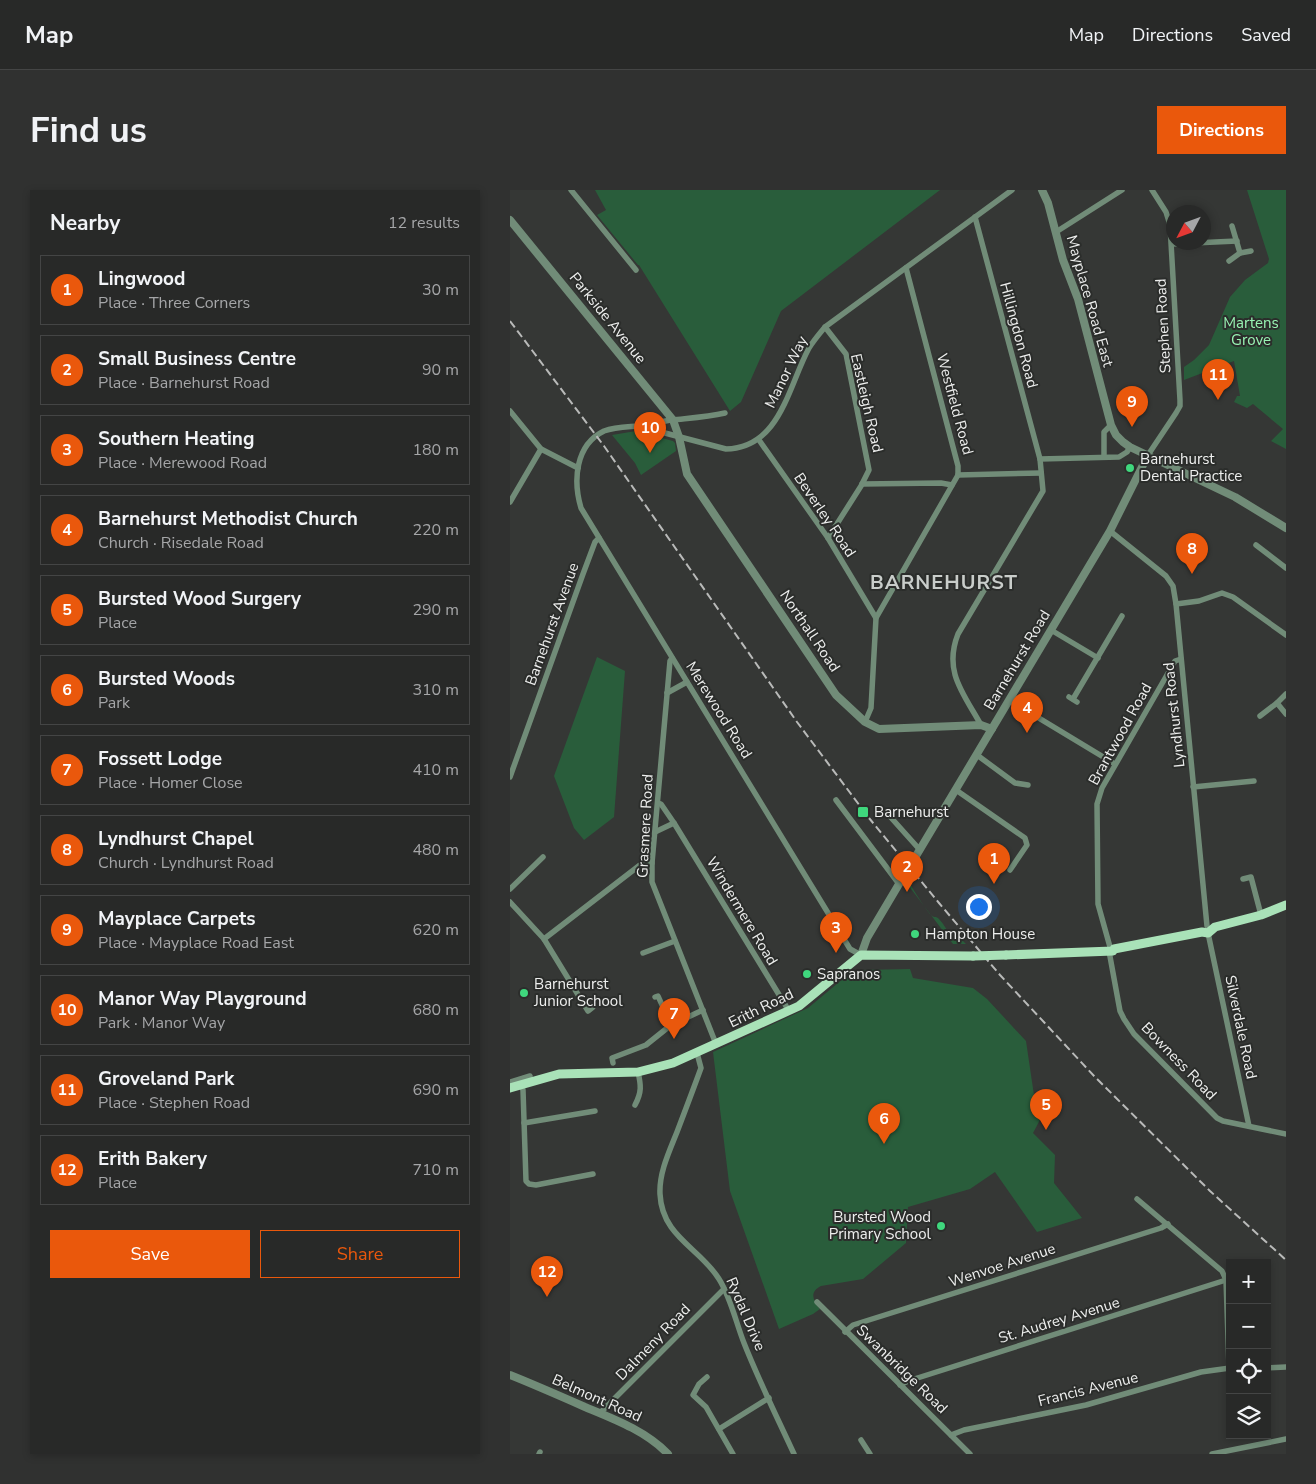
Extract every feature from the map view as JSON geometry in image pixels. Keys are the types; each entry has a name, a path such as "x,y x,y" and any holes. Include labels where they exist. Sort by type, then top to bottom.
{"main road":[{"path":"861,955 973,956 1076,953 1110,949 1208,930 1260,915 1286,905"},
{"name":"Erith Road","path":"510,1088 559,1074 638,1072 665,1066 789,1011 809,999 861,955"}],"street":[{"path":"571,190 636,270"},
{"name":"Manor Way","path":"639,426 726,449 739,449 759,440 773,424 809,348 825,326 1012,190"},
{"name":"Mayplace Road East","path":"1042,190 1048,203 1063,260 1078,299 1110,424 1116,435 1130,446 1235,498 1286,528"},
{"path":"1056,232 1122,190"},
{"name":"Stephen Road","path":"1152,190 1166,212"},
{"name":"Hillingdon Road","path":"974,217 1040,460 1041,473"},
{"name":"Parkside Avenue","path":"510,220 673,420 679,437"},
{"path":"1232,226 1240,253"},
{"path":"1211,242 1237,241"},
{"name":"Stephen Road","path":"1148,455 1180,406 1172,250"},
{"path":"1229,260 1240,253 1251,251"},
{"name":"Westfield Road","path":"876,618 958,475 956,456 906,268"},
{"name":"Eastleigh Road","path":"825,326 846,354 869,470 828,538"},
{"path":"510,411 541,449 578,468 584,450 605,431 673,420 704,418 724,412"},
{"path":"1104,457 1104,432 1110,424"},
{"name":"Northall Road","path":"679,437 687,474 836,694 865,722 873,727 886,730 981,725 992,729"},
{"name":"Beverley Road","path":"759,440 828,538 876,618"},
{"path":"1040,460 1119,457 1127,452 1130,446"},
{"path":"510,502 541,449"},
{"name":"Barnehurst Road","path":"861,955 867,938 1110,531 1148,455"},
{"name":"Merewood Road","path":"578,468 577,496 581,508 850,949 861,955"},
{"path":"958,475 1041,473 1043,491 955,642 953,670 957,685 981,725"},
{"path":"862,484 941,483 952,485"},
{"name":"Lyndhurst Road","path":"1110,531 1166,576 1173,586 1208,930"},
{"name":"Barnehurst Avenue","path":"510,777 583,574 595,542 599,538"},
{"path":"1256,545 1286,568"},
{"path":"1176,604 1200,601 1222,593 1233,597 1286,635"},
{"path":"1073,700 1122,616"},
{"path":"865,722 872,708 876,618"},
{"path":"1051,630 1098,658"},
{"name":"Grasmere Road","path":"672,658 670,661 667,692 652,882 716,1044"},
{"name":"Brantwood Road","path":"1110,949 1098,904 1098,804 1102,788 1115,764 1175,660 1181,659"},
{"path":"667,692 687,682"},
{"path":"1260,716 1286,694"},
{"path":"1009,700 1115,764"},
{"path":"1277,703 1286,714"},
{"path":"976,755 1015,782 1028,785"},
{"path":"1193,787 1254,780"},
{"path":"956,790 1025,838 1027,845 1010,870"},
{"path":"836,800 901,882"},
{"name":"Windermere Road","path":"658,803 661,804 674,823 789,1011"},
{"path":"886,812 918,853"},
{"path":"656,832 674,823"},
{"path":"510,889 543,857"},
{"path":"544,939 640,865 652,863"},
{"path":"1243,878 1251,877 1260,915"},
{"path":"510,902 544,939 588,1011 593,1008"},
{"name":"Silverdale Road","path":"1208,930 1249,1126"},
{"path":"644,953 676,940"},
{"name":"Bowness Road","path":"1110,949 1120,1011 1134,1034 1217,1118 1223,1121 1286,1134"},
{"path":"656,997 658,996 671,1024"},
{"path":"610,1060 646,1044 671,1024 703,1010"},
{"name":"Rydal Drive","path":"697,1053 700,1068 666,1160 662,1177 660,1195 664,1213 670,1226 681,1241 705,1262 719,1279 744,1343 794,1454"},
{"path":"635,1104 640,1095 641,1086 638,1072"},
{"path":"510,1082 530,1076"},
{"path":"521,1085 524,1123 524,1174 526,1181 529,1184 536,1185 593,1174"},
{"path":"524,1123 595,1110"},
{"path":"1137,1199 1222,1271 1226,1280"},
{"name":"Wenvoe Avenue","path":"845,1332 854,1325 1152,1231 1168,1224"},
{"name":"St. Audrey Avenue","path":"900,1386 908,1380 1226,1280"},
{"name":"Dalmeny Road","path":"600,1413 724,1289"},
{"name":"Swanbridge Road","path":"817,1302 845,1332 970,1454"},
{"path":"1227,1304 1229,1349"},
{"path":"1271,1368 1286,1367"},
{"name":"Francis Avenue","path":"951,1435 964,1430 1086,1404 1201,1372 1226,1369"},
{"name":"Belmont Road","path":"510,1375 600,1413 646,1435 668,1454"},
{"path":"707,1377 699,1384 693,1395 706,1407 733,1454"},
{"path":"719,1429 769,1398"},
{"path":"1212,1454 1286,1439"},
{"path":"861,1440 870,1454"}],"green space":[{"path":"595,190 940,190 781,311 741,402 730,411 639,265 597,215 606,210"},
{"name":"Martens Grove","path":"1247,190 1286,190 1286,449 1271,441 1283,429 1253,404 1247,408 1234,402 1237,396 1240,396 1234,361 1184,380 1184,367 1209,345 1230,297 1245,280 1268,263 1269,259"},
{"path":"636,431 673,441 676,451 641,475 635,463 612,435"},
{"path":"597,657 625,671 614,817 584,840 574,828 554,776"},
{"path":"909,876 910,884 925,907 905,881"},
{"path":"930,914 940,920 952,938 958,942 963,941 966,944 953,944"},
{"path":"910,969 913,978 973,988 987,999 1026,1041 1035,1102 1041,1118 1033,1133 1055,1155 1054,1183 1082,1218 1037,1232 995,1172 970,1189 908,1207 906,1243 863,1279 817,1288 813,1296 820,1309 779,1329 730,1191 713,1052 808,1008 844,978 862,970"}],"railway":[{"path":"510,321 604,446 797,722 869,818 939,903 1000,975 1095,1077 1210,1191 1286,1260"}],"place":[{"name":"Groveland Park","path":"1218,400"},
{"name":"Mayplace Carpets","path":"1132,427"},
{"name":"Manor Way Playground","path":"650,453"},
{"name":"Barnehurst Dental Practice","path":"1130,468"},
{"name":"Lyndhurst Chapel","path":"1192,574"},
{"name":"Barnehurst Methodist Church","path":"1027,733"},
{"name":"Barnehurst","path":"863,812"},
{"name":"Lingwood","path":"994,884"},
{"name":"Small Business Centre","path":"907,892"},
{"name":"Hampton House","path":"915,934"},
{"name":"Southern Heating","path":"836,953"},
{"name":"Sapranos","path":"807,974"},
{"name":"Barnehurst Junior School","path":"524,993"},
{"name":"Fossett Lodge","path":"674,1039"},
{"name":"Bursted Wood Surgery","path":"1046,1130"},
{"name":"Bursted Woods","path":"884,1144"},
{"name":"Bursted Wood Primary School","path":"941,1226"},
{"name":"Erith Bakery","path":"547,1297"}],"district":[{"name":"BARNEHURST","path":"944,582"}]}
